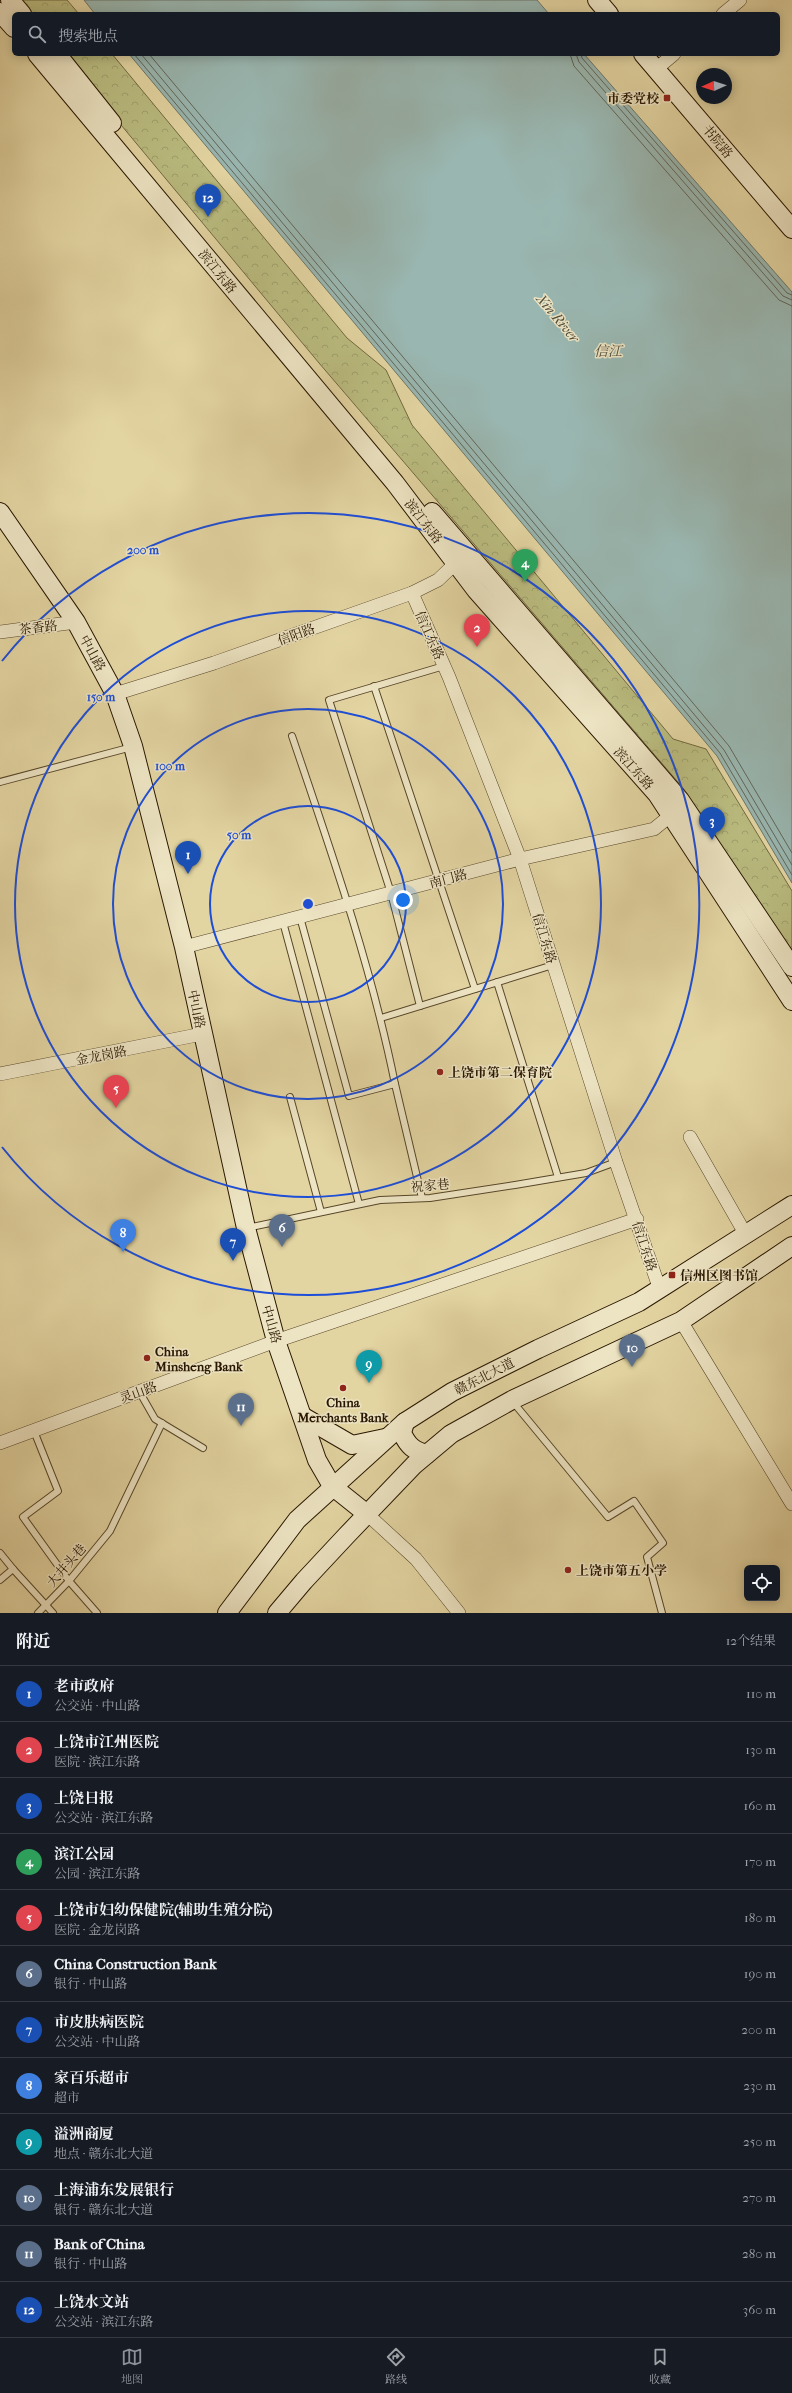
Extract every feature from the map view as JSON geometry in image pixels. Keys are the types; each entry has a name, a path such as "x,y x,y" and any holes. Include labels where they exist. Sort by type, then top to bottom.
{"main road":[{"path":"10,0 20,12"},
{"path":"597,0 607,12"},
{"path":"0,12 12,26"},
{"name":"滨江东路","path":"39,56 395,483 461,558"},
{"name":"滨江东路","path":"59,56 177,206 461,558 545,669 657,794 677,810 792,967"},
{"name":"书院路","path":"645,56 792,229"},
{"name":"中山路","path":"0,512 76,622 115,694 133,746 184,947 246,1228 276,1341 317,1460 332,1486 367,1514"},
{"name":"滨江东路","path":"677,810 792,1001"},
{"name":"赣东北大道","path":"227,1613 297,1520 386,1437 405,1422 452,1392 538,1349 639,1302 792,1205"},
{"path":"277,1613 304,1580 367,1514 427,1454 451,1434 512,1400 680,1321 792,1246"},
{"path":"302,1416 352,1445 386,1437"},
{"path":"405,1422 402,1433 406,1443 415,1451 427,1454"}],"street":[{"path":"725,12 740,0"},
{"path":"656,69 672,56"},
{"name":"信阳路","path":"115,694 214,663 412,593 438,580 461,558"},
{"name":"信江东路","path":"412,593 444,666 520,859 616,1162 637,1219 660,1290"},
{"name":"茶香路","path":"0,632 76,622"},
{"name":"南门路","path":"184,947 520,859 654,829 677,810"},
{"name":"金龙岗路","path":"0,1074 202,1034"},
{"path":"690,1137 746,1234"},
{"name":"灵山路","path":"0,1443 276,1341 637,1219"},
{"path":"680,1321 792,1504"},
{"path":"367,1514 416,1560 459,1613"}],"lane":[{"path":"420,1006 391,893 329,700 444,666"},
{"path":"374,686 475,989"},
{"path":"292,736 349,904 381,1018 422,1198"},
{"path":"0,782 133,746"},
{"path":"300,917 349,1096 395,1084"},
{"path":"284,922 359,1204"},
{"path":"381,1018 420,1006 438,1004 475,989 553,965"},
{"path":"497,982 558,1177"},
{"path":"290,1097 321,1212"},
{"name":"祝家巷","path":"246,1228 380,1200 422,1198 558,1177 586,1172 616,1162"},
{"path":"139,1391 155,1419 203,1448"},
{"path":"512,1400 608,1517 634,1501 663,1543 647,1557 662,1613"},
{"name":"大井头巷","path":"38,1613 69,1581 110,1531 162,1423"},
{"path":"34,1430 58,1491 23,1517 69,1581 97,1613"},
{"path":"0,1553 53,1613"},
{"path":"0,1580 13,1569"}],"green space":[{"path":"17,0 67,0 77,12 27,12"},
{"path":"64,56 114,56 347,338 386,370 412,425 673,739 706,749 792,891 792,954 683,788 319,363"}],"water":[{"path":"84,0 537,0 547,12 93,12"},
{"name":"信江","path":"131,56 586,56 792,292 792,883 717,756"}],"place":[{"name":"市委党校","path":"667,98"},
{"name":"上饶水文站","path":"208,217"},
{"name":"滨江公园","path":"525,582"},
{"name":"上饶市江州医院","path":"477,647"},
{"name":"上饶日报","path":"712,840"},
{"name":"老市政府","path":"188,874"},
{"name":"上饶市第二保育院","path":"440,1072"},
{"name":"上饶市妇幼保健院(辅助生殖分院)","path":"116,1108"},
{"name":"China Construction Bank","path":"282,1247"},
{"name":"家百乐超市","path":"123,1252"},
{"name":"市皮肤病医院","path":"233,1261"},
{"name":"信州区图书馆","path":"672,1275"},
{"name":"China Minsheng Bank","path":"147,1358"},
{"name":"上海浦东发展银行","path":"632,1367"},
{"name":"溢洲商厦","path":"369,1383"},
{"name":"China Merchants Bank","path":"343,1388"},
{"name":"Bank of China","path":"241,1426"},
{"name":"上饶市第五小学","path":"568,1570"}],"water label":[{"name":"Xin River","path":"558,318"}]}
